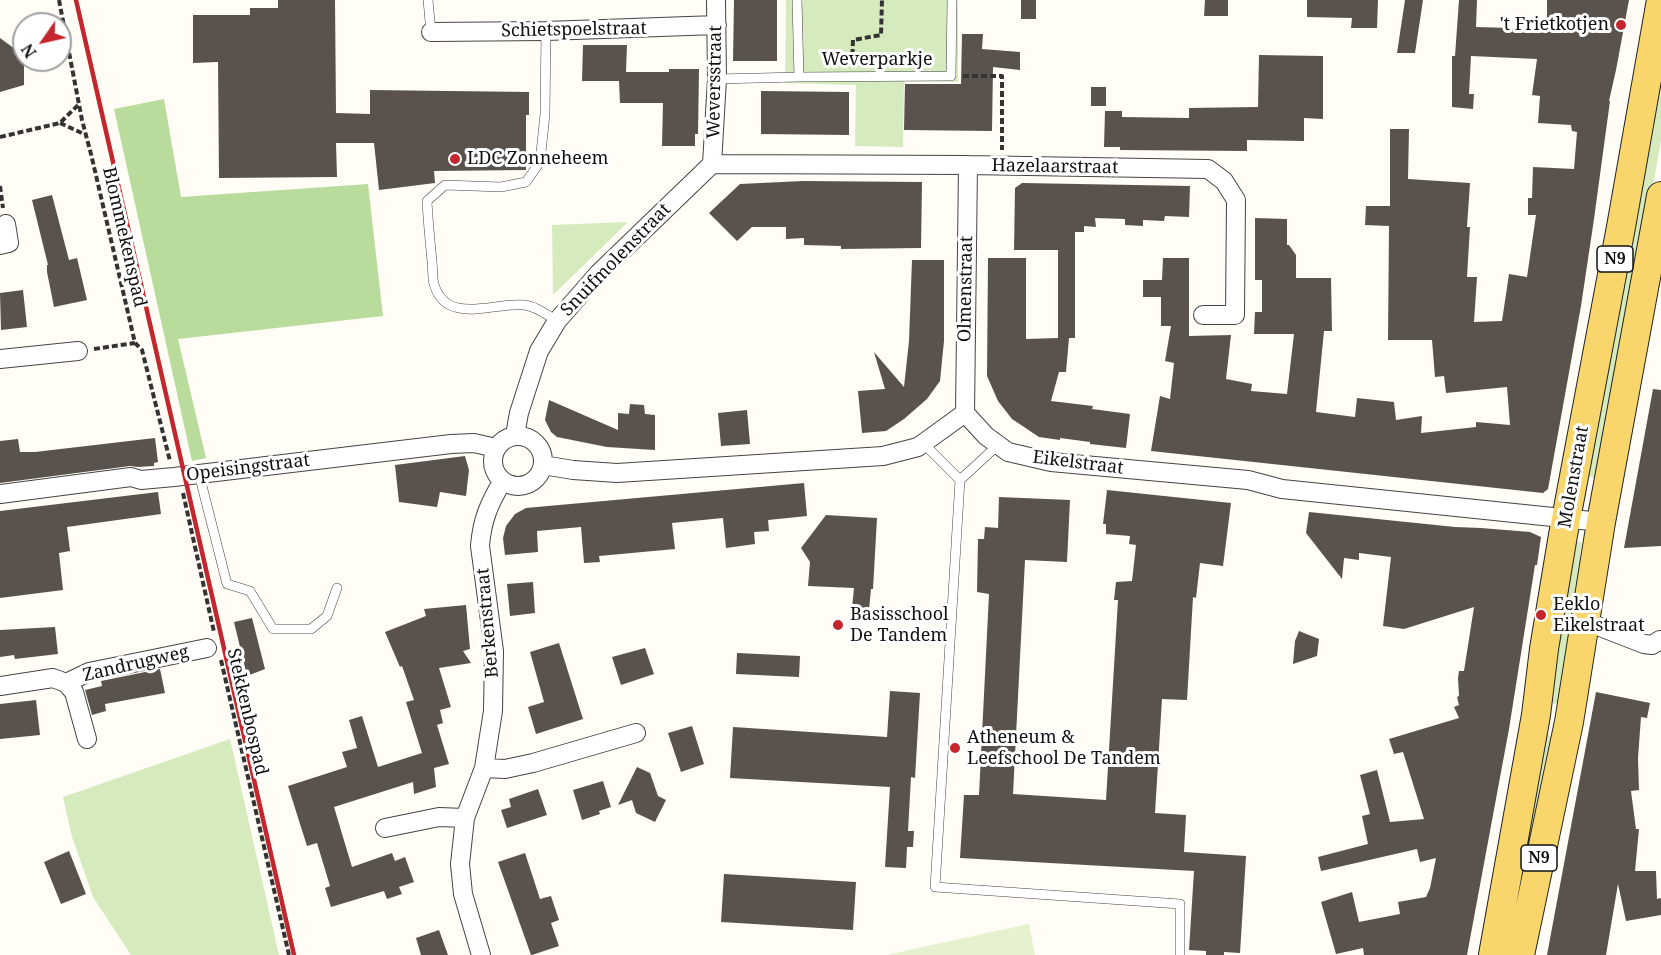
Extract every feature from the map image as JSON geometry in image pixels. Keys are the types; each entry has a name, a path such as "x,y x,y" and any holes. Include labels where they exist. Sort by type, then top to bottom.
{"main road":[{"name":"Molenstraat","path":"1493,955 1536,715 1544,649 1660,0"},
{"name":"Molenstraat","path":"1520,955 1569,722 1601,522 1661,196"}],"street":[{"name":"Weversstraat","path":"712,164 717,79 716,0"},
{"name":"Schietspoelstraat","path":"430,32 546,32 717,26"},
{"name":"Snuifmolenstraat","path":"514,435 539,351 557,321 598,274 712,164"},
{"name":"Hazelaarstraat","path":"712,164 1208,169 1224,181 1236,200 1235,315 1203,315"},
{"name":"Olmenstraat","path":"965,413 968,165"},
{"path":"0,245 9,243 6,224"},
{"path":"0,359 78,351"},
{"name":"Eikelstraat","path":"965,413 986,436 1008,452 1051,462 1248,480 1282,489 1601,522"},
{"path":"543,465 617,473 883,456 918,447 965,413"},
{"path":"514,435 525,437 536,443 542,454 543,465 539,475 533,482 523,487 512,487 502,482 494,472 492,456 496,447 503,440 514,435"},
{"name":"Opeisingstraat","path":"0,494 131,477 141,480 174,477 450,444 474,443 496,447"},
{"name":"Berkenstraat","path":"481,955 463,894 460,864 465,818 483,768 493,711 494,651 480,546 482,528 489,506 502,482"},
{"path":"1585,621 1644,644 1653,645 1660,640"},
{"name":"Zandrugweg","path":"66,683 89,672 214,648"},
{"path":"0,686 53,678 66,683 74,692 87,739"},
{"path":"483,768 506,769 533,763 636,733"},
{"path":"385,828 439,817 465,818"}],"lane":[{"path":"428,0 430,32"},
{"name":"Weverparkje","path":"797,0 799,77"},
{"name":"Weverparkje","path":"717,79 951,76 952,0"},
{"path":"546,32 545,114 540,162 526,182 501,187 445,185 427,201 434,285 443,299 456,308 476,310 525,305 557,321"},
{"path":"923,443 960,480"},
{"path":"998,445 960,480 935,887 1180,904 1180,955"},
{"path":"199,474 227,584 250,591 273,629 311,629 327,616 337,588"}],"path":[{"name":"Blommekenspad","path":"59,0 79,104 135,343 142,350 174,477"},
{"path":"852,76 853,40 881,35 882,0"},
{"path":"951,76 1002,76 1002,166"},
{"path":"0,137 60,123 79,104"},
{"path":"60,123 86,135"},
{"path":"78,351 135,343"},
{"name":"Stekkenbospad","path":"174,477 184,498 214,648 288,955"}],"green space":[{"path":"786,0 958,0 958,82 904,81 903,147 855,146 856,85 785,83"},
{"path":"1661,53 1661,140 1602,480 1587,476"},
{"path":"164,99 181,197 368,184 383,316 178,339 206,458 192,461 114,109"},
{"path":"628,222 553,295 552,225"},
{"path":"1579,541 1582,544 1581,578 1560,702 1554,704 1548,699 1576,543"},
{"path":"1548,734 1551,737 1515,913 1544,736"},
{"path":"230,739 279,955 131,955 93,897 72,837 63,797"},
{"path":"1028,924 1035,955 886,955"}],"building":[{"path":"278,0 335,0 336,113 370,114 370,90 529,92 529,115 526,115 526,170 434,171 435,183 379,190 374,143 336,143 337,177 219,178 218,62 193,63 193,15 250,15 250,8 278,8"},
{"path":"734,0 777,0 777,61 733,61"},
{"path":"1021,0 1036,0 1036,19 1021,19"},
{"path":"1205,0 1228,0 1228,16 1204,16"},
{"path":"1307,0 1378,0 1377,28 1351,28 1352,18 1307,17"},
{"path":"1405,0 1423,0 1415,53 1397,53"},
{"path":"1459,0 1477,0 1476,27 1547,29 1547,0 1629,0 1609,101 1581,306 1548,489 1543,493 1151,451 1160,396 1170,399 1174,363 1165,361 1171,326 1161,326 1161,297 1143,297 1143,280 1162,280 1163,258 1189,258 1189,336 1231,335 1226,379 1252,384 1251,391 1287,394 1294,334 1254,334 1255,312 1262,312 1262,280 1255,280 1255,218 1287,219 1287,245 1296,255 1296,278 1331,278 1332,331 1324,331 1316,412 1355,417 1357,398 1394,402 1396,420 1422,416 1421,433 1476,427 1476,422 1510,425 1507,387 1446,393 1444,376 1435,377 1432,340 1388,340 1389,226 1365,225 1366,206 1390,206 1390,129 1409,129 1408,179 1470,183 1467,277 1477,277 1474,322 1502,321 1509,274 1527,277 1536,215 1528,215 1528,198 1532,198 1533,167 1574,169 1577,132 1572,131 1571,125 1538,123 1540,96 1532,95 1537,59 1471,56 1469,94 1474,94 1473,109 1452,107 1452,56 1455,56"},
{"path":"962,34 983,34 982,49 1020,52 1020,70 993,67 992,131 904,130 905,84 961,84"},
{"path":"0,38 12,47 12,72 24,72 24,85 0,92"},
{"path":"583,45 627,45 626,72 699,69 698,134 695,134 695,146 662,146 663,103 620,103 619,81 582,81"},
{"path":"1259,55 1323,56 1323,119 1304,118 1304,141 1247,140 1247,151 1120,150 1120,147 1104,147 1105,111 1122,111 1122,117 1189,118 1189,108 1258,107"},
{"path":"1091,87 1106,87 1106,106 1091,106"},
{"path":"761,91 849,92 849,135 761,134"},
{"path":"803,181 922,182 921,248 841,249 841,246 804,245 804,238 786,239 786,227 752,227 737,241 709,213 740,184"},
{"path":"1022,183 1190,186 1189,217 1165,216 1164,221 1143,220 1143,226 1125,225 1125,219 1095,218 1096,227 1084,226 1084,232 1075,232 1075,338 1069,338 1066,372 1059,372 1051,401 1093,406 1092,409 1130,414 1126,448 1039,437 1012,419 998,401 987,376 988,258 1026,258 1026,339 1058,338 1058,250 1014,250 1015,188"},
{"path":"52,195 69,260 77,258 87,300 54,307 47,272 48,265 32,200"},
{"path":"912,260 944,260 944,341 940,381 927,399 886,431 862,433 858,391 885,389 874,352 904,387 909,341"},
{"path":"23,290 27,327 1,330 0,293"},
{"path":"1653,389 1661,390 1661,546 1624,548"},
{"path":"549,400 618,430 618,413 629,414 630,404 644,405 645,414 655,415 655,450 607,447 557,437 551,432 545,420"},
{"path":"747,410 750,444 721,446 718,413"},
{"path":"155,438 158,462 154,463 154,466 130,466 0,483 0,441 18,439 20,452 35,452"},
{"path":"465,456 469,470 466,496 440,492 437,507 399,502 395,465"},
{"path":"804,483 807,516 768,520 769,531 754,532 755,544 726,548 723,518 672,523 675,549 599,556 600,562 584,563 581,527 537,531 538,552 505,555 503,538 506,526 515,514 526,508"},
{"path":"1107,490 1231,503 1223,566 1200,563 1196,598 1193,597 1187,700 1162,699 1155,813 1186,815 1184,852 1246,856 1240,953 1224,952 1224,955 1206,955 1206,951 1189,950 1194,871 960,858 964,795 979,795 989,594 977,592 978,539 984,539 985,527 998,528 999,497 1070,500 1067,562 1025,560 1013,794 1106,800 1118,600 1114,600 1116,582 1132,581 1136,545 1129,544 1130,536 1106,534 1106,524 1103,524"},
{"path":"158,492 161,514 67,527 70,551 59,553 63,590 0,598 0,511"},
{"path":"1309,512 1530,532 1541,537 1509,729 1467,955 1364,955 1363,948 1336,954 1321,902 1352,892 1359,922 1400,914 1398,902 1426,897 1436,858 1420,862 1417,849 1321,871 1318,857 1368,844 1362,816 1370,814 1360,775 1377,770 1390,822 1424,819 1403,752 1394,754 1389,739 1459,718 1454,707 1459,705 1457,697 1459,696 1459,671 1464,671 1474,607 1404,629 1383,626 1391,557 1359,553 1359,560 1344,558 1342,579 1306,533"},
{"path":"826,515 877,518 873,589 871,589 869,610 852,608 854,588 808,586 810,562 801,548"},
{"path":"533,582 535,613 510,616 507,584"},
{"path":"466,605 470,649 463,651 471,663 439,668 451,707 440,710 443,723 437,725 449,764 434,768 436,787 414,794 413,782 334,807 352,867 392,853 395,861 405,857 414,882 399,887 402,894 387,899 384,891 331,907 325,888 330,886 317,843 307,846 288,786 347,767 342,752 357,748 349,720 362,716 378,767 422,753 406,702 414,700 402,666 400,667 385,632 426,616 424,609"},
{"path":"252,618 265,669 247,676 234,622"},
{"path":"55,627 58,654 15,659 14,655 0,657 0,630"},
{"path":"1299,631 1319,639 1317,656 1293,664 1295,641"},
{"path":"559,643 583,719 536,734 528,707 544,702 530,652"},
{"path":"645,648 654,674 621,685 612,657"},
{"path":"737,653 800,656 799,677 736,674"},
{"path":"160,669 165,693 105,704 106,711 92,715 85,690 102,686 101,681"},
{"path":"890,691 920,693 915,778 911,777 908,831 914,831 913,847 907,847 906,868 885,867 890,787 730,778 733,727 887,737"},
{"path":"1596,692 1650,703 1647,718 1641,717 1638,758 1639,790 1631,791 1636,829 1639,829 1635,871 1656,871 1657,899 1661,898 1661,915 1626,921 1618,884 1606,955 1547,955"},
{"path":"36,700 40,735 0,739 0,704"},
{"path":"692,726 704,764 681,772 668,733"},
{"path":"637,767 650,773 658,796 666,800 655,822 636,813 632,800 618,805"},
{"path":"603,781 611,807 599,811 600,814 582,820 573,790"},
{"path":"538,789 547,815 507,828 501,810 511,807 509,799"},
{"path":"69,851 86,894 61,904 44,862"},
{"path":"525,853 540,899 551,896 559,920 551,923 559,946 532,955 498,862"},
{"path":"724,874 856,882 853,930 721,922"},
{"path":"439,930 448,955 421,955 416,938"}],"railway":[{"path":"76,0 294,955"}],"place":[{"name":"'t Frietkotjen","path":"1621,25"},
{"name":"LDC Zonneheem","path":"455,159"},
{"name":"Eeklo Eikelstraat","path":"1541,615"},
{"name":"Basisschool De Tandem","path":"838,625"},
{"name":"Atheneum & Leefschool De Tandem","path":"955,748"}]}
